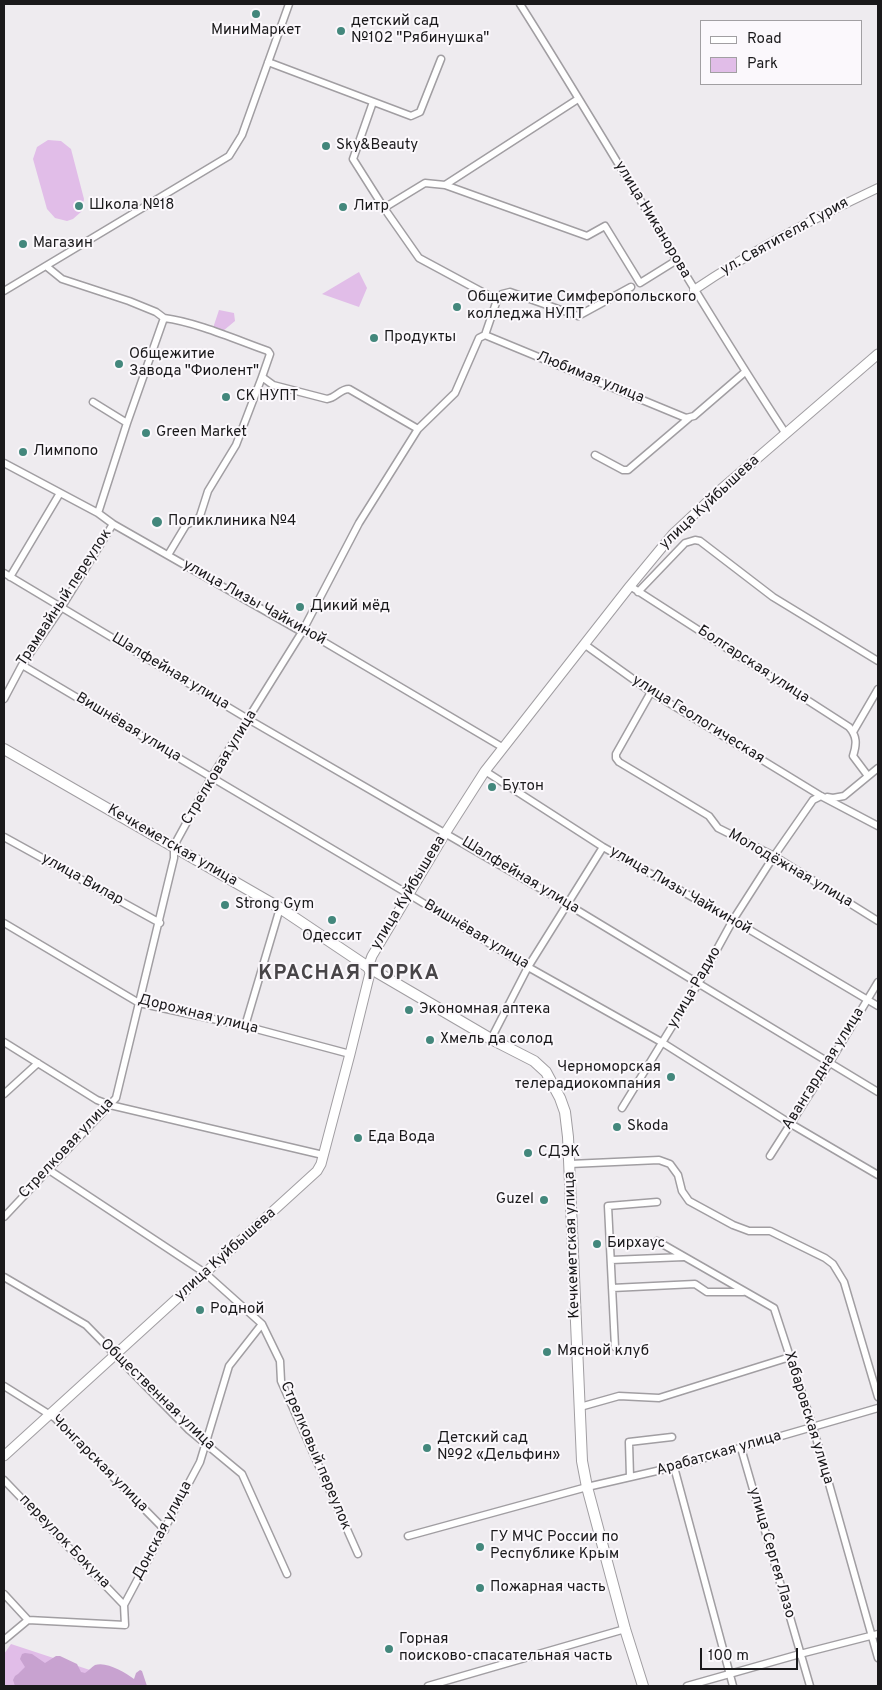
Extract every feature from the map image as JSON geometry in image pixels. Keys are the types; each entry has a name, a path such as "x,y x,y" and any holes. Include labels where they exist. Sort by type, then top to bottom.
{"main road":[{"name":"улица Куйбышева","path":"4,1456 317,1171 350,1054 370,973 368,967 372,956 485,771 502,747 673,534 718,492 878,354"},
{"name":"Кечкеметская улица","path":"4,749 280,908 368,967 534,1061 546,1072 554,1085 565,1112 570,1164 582,1458 587,1487 643,1686"}],"street":[{"path":"4,291 229,156 242,135 289,4"},
{"name":"улица Никанорова","path":"520,4 694,290 786,434"},
{"path":"268,62 411,116 420,112 441,59"},
{"path":"445,185 578,99"},
{"path":"373,102 353,159 419,258 497,300 502,294 510,292 578,316 631,287"},
{"path":"384,208 425,183 445,185 587,236 606,226 640,283 676,260"},
{"name":"ул. Святителя Гурия","path":"694,290 806,222 878,188"},
{"path":"46,266 62,279 129,301 156,312 164,318 176,320 268,351 270,356 236,445 208,492 198,520 186,525 168,555"},
{"name":"Стрелковая улица","path":"4,1217 116,1098 160,923 174,858 174,848 211,778 302,632 359,523 418,428 455,394 479,338 485,335 497,300"},
{"path":"98,513 126,423 164,318"},
{"name":"Любимая улица","path":"485,335 692,417"},
{"path":"595,455 623,470 628,470 745,372"},
{"path":"262,378 273,385 327,399 336,396 343,390 349,389 418,428"},
{"path":"93,402 126,423"},
{"name":"улица Лизы Чайкиной","path":"4,463 98,513 113,524 302,632 309,633 502,747"},
{"path":"7,575 60,493"},
{"name":"Трамвайный переулок","path":"4,698 22,665 113,524"},
{"path":"638,592 685,543 690,541 700,542 773,597 878,662"},
{"name":"Шалфейная улица","path":"7,575 60,608 446,832 878,1092"},
{"name":"Болгарская улица","path":"630,586 853,732"},
{"name":"улица Геологическая","path":"584,644 650,692 818,794 878,826"},
{"name":"Вишнёвая улица","path":"22,665 528,967 663,1043 791,1124 878,1175"},
{"path":"868,776 853,756 856,744 853,732 878,690"},
{"name":"Молодёжная улица","path":"650,692 616,754 617,760 709,816 718,828 774,856 878,921"},
{"path":"818,794 833,798 844,796 878,768"},
{"name":"улица Лизы Чайкиной","path":"485,771 603,847 733,920 878,1006"},
{"name":"улица Радио","path":"622,1108 698,984 733,920 774,856 818,794"},
{"name":"улица Вилар","path":"4,837 160,923"},
{"path":"491,1038 528,967 603,847"},
{"path":"244,1026 280,908"},
{"name":"Дорожная улица","path":"4,923 139,1003 244,1026 350,1054"},
{"name":"Авангардная улица","path":"770,1156 878,982"},
{"path":"4,1042 97,1100 110,1105 323,1155"},
{"path":"4,1094 38,1064"},
{"path":"570,1164 659,1160 670,1164 678,1175 682,1191 689,1201 733,1225 749,1230 770,1231 825,1258 833,1264 844,1282 878,1397"},
{"name":"Стрелковый переулок","path":"49,1170 205,1273 262,1324 280,1361 281,1381 358,1554"},
{"path":"615,1347 608,1206 656,1202"},
{"name":"Хабаровская улица","path":"657,1241 774,1308 813,1427 875,1634 878,1658"},
{"path":"611,1260 685,1257"},
{"name":"Общественная улица","path":"4,1277 86,1325 189,1430 242,1474 287,1574"},
{"path":"612,1288 695,1284 707,1292 745,1292"},
{"name":"Донская улица","path":"28,1620 125,1626 124,1605 200,1462 204,1442 228,1366 262,1324"},
{"path":"580,1407 618,1396 659,1398 790,1357"},
{"name":"Чонгарская улица","path":"4,1386 55,1418 165,1530"},
{"name":"Арабатская улица","path":"408,1536 587,1487 674,1467 878,1408"},
{"path":"630,1477 629,1442 672,1438"},
{"name":"улица Сергея Лазо","path":"741,1448 810,1686"},
{"path":"674,1467 733,1686"},
{"name":"переулок Бокуна","path":"4,1480 124,1605"},
{"path":"4,1594 28,1620 4,1640"},
{"path":"428,1686 626,1629"},
{"path":"687,1686 875,1634"}],"green space":[{"path":"48,140 61,141 71,149 84,199 82,211 73,219 67,221 55,218 47,209 33,159 37,147"},
{"path":"359,272 367,288 359,307 322,294"},
{"path":"219,310 234,313 235,321 223,331 213,328"},
{"path":"11,1644 99,1673 94,1686 4,1686 4,1654"}],"shaded area":[{"path":"22,1654 32,1654 45,1663 56,1656 60,1656 77,1664 81,1672 85,1673 99,1664 121,1670 134,1679 136,1673 140,1670 147,1686 15,1686 13,1680 15,1676 25,1667 20,1659"}],"place":[{"name":"МиниМаркет","path":"256,14"},
{"name":"детский сад №102 \"Рябинушка\"","path":"341,31"},
{"name":"Sky&Beauty","path":"326,146"},
{"name":"Школа №18","path":"79,206"},
{"name":"Литр","path":"343,207"},
{"name":"Магазин","path":"23,244"},
{"name":"Общежитие Симферопольского колледжа НУПТ","path":"457,307"},
{"name":"Продукты","path":"374,338"},
{"name":"Общежитие Завода \"Фиолент\"","path":"119,364"},
{"name":"СК НУПТ","path":"226,397"},
{"name":"Green Market","path":"146,433"},
{"name":"Лимпопо","path":"23,452"},
{"name":"Поликлиника №4","path":"157,522"},
{"name":"Дикий мёд","path":"300,607"},
{"name":"Бутон","path":"492,787"},
{"name":"Strong Gym","path":"225,905"},
{"name":"Одессит","path":"332,920"},
{"name":"Экономная аптека","path":"409,1010"},
{"name":"Хмель да солод","path":"430,1040"},
{"name":"Черноморская телерадиокомпания","path":"671,1077"},
{"name":"Skoda","path":"617,1127"},
{"name":"Еда Вода","path":"358,1138"},
{"name":"СДЭК","path":"528,1153"},
{"name":"Guzel","path":"544,1200"},
{"name":"Бирхаус","path":"597,1244"},
{"name":"Родной","path":"200,1310"},
{"name":"Мясной клуб","path":"547,1352"},
{"name":"Детский сад №92 «Дельфин»","path":"427,1448"},
{"name":"ГУ МЧС России по Республике Крым","path":"480,1547"},
{"name":"Пожарная часть","path":"480,1588"},
{"name":"Горная поисково-спасательная часть","path":"389,1649"}],"district":[{"name":"КРАСНАЯ ГОРКА","path":"349,975"}]}
